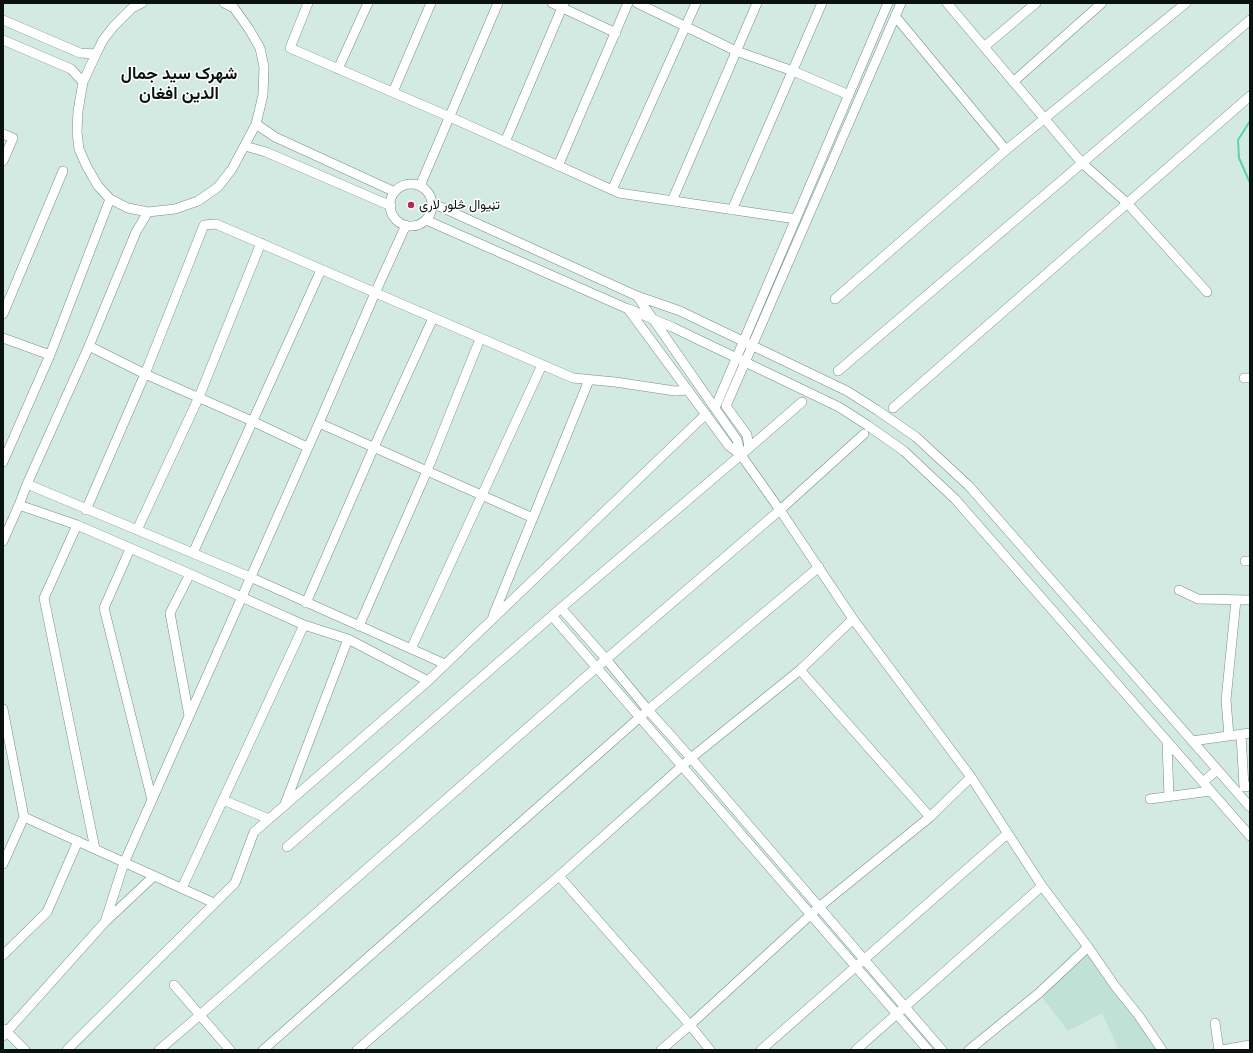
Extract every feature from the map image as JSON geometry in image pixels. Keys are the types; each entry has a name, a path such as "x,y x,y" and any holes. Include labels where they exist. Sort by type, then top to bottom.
{"street":[{"path":"142,3 132,8 114,26 103,40 83,82 78,111 77,132 79,149 87,167 94,180 110,199 128,208 148,212 175,209 198,201 218,187 232,168 256,124 263,95 264,67 260,48 235,6 224,3"},
{"path":"308,3 290,48 620,193 796,219"},
{"path":"338,69 368,3"},
{"path":"392,92 431,3"},
{"path":"420,186 498,3"},
{"path":"552,3 563,5 616,33"},
{"path":"558,166 628,3"},
{"path":"637,3 736,51 793,71 849,95"},
{"path":"612,190 696,3"},
{"path":"672,201 757,3"},
{"path":"732,210 822,3"},
{"path":"715,408 888,3"},
{"path":"749,448 747,436 726,406 901,3"},
{"path":"946,3 1082,163 1127,204 1207,292"},
{"path":"984,47 1036,3"},
{"path":"1013,82 1102,3"},
{"path":"835,299 1006,150 1186,3"},
{"path":"505,142 563,5"},
{"path":"895,16 1006,150"},
{"path":"3,20 80,53 96,54"},
{"path":"838,371 1250,20"},
{"path":"3,40 71,69 83,82"},
{"path":"893,408 1250,96"},
{"path":"256,124 275,137 395,192"},
{"path":"3,134 13,138 3,161"},
{"path":"245,146 266,152 391,206"},
{"path":"3,314 63,171"},
{"path":"414,184 420,186 426,190 430,196 432,209 426,220 413,226 406,225 395,218 391,206 392,198 395,192 407,185 414,184"},
{"path":"3,462 50,355 110,199"},
{"path":"432,203 637,296 680,311 744,341 847,391 916,437 969,486 1250,807"},
{"path":"3,541 89,346 136,232 148,212"},
{"path":"426,220 654,319 839,407 904,451 956,499 1250,836"},
{"path":"86,510 145,374 204,225 216,224 573,378 615,382 675,391 688,390"},
{"path":"105,922 124,863 406,225"},
{"path":"137,530 199,398 261,243"},
{"path":"193,553 321,270"},
{"path":"637,296 737,440 741,455"},
{"path":"628,308 729,446 741,455 819,567 853,619 971,777 1042,886 1115,986 1139,1016 1162,1050"},
{"path":"306,603 374,447 433,318"},
{"path":"3,338 50,355"},
{"path":"359,626 427,471 480,339"},
{"path":"89,346 145,374 307,447"},
{"path":"411,649 542,365"},
{"path":"492,619 589,380"},
{"path":"287,847 561,608 802,402"},
{"path":"67,1050 234,883 254,832 428,681 706,414"},
{"path":"319,423 533,518"},
{"path":"159,1050 200,1016 596,667 780,510 864,434"},
{"path":"27,484 86,510 250,577 445,664"},
{"path":"19,505 77,525 304,624 348,639 428,681"},
{"path":"77,525 44,598 95,849"},
{"path":"130,549 104,608 152,800"},
{"path":"263,1050 648,710 819,567"},
{"path":"189,716 170,613 190,574"},
{"path":"1179,590 1198,599 1250,600"},
{"path":"1229,736 1226,700 1236,600"},
{"path":"561,608 648,710 692,758 942,1050"},
{"path":"552,616 928,1050"},
{"path":"357,1050 559,876 682,766 800,670 853,619"},
{"path":"182,888 304,624"},
{"path":"284,805 348,639"},
{"path":"800,670 930,817"},
{"path":"3,709 24,817 3,864"},
{"path":"1192,741 1246,734 1244,787 1250,786"},
{"path":"1167,741 1169,797"},
{"path":"1203,782 1217,770"},
{"path":"661,1050 819,907 930,817 971,777"},
{"path":"1150,799 1211,791"},
{"path":"223,800 269,819"},
{"path":"24,817 214,903"},
{"path":"761,1050 1007,834"},
{"path":"3,955 47,912 78,841"},
{"path":"25,1050 4,1032 105,922 154,876"},
{"path":"559,876 690,1025 710,1050"},
{"path":"856,1050 1042,886"},
{"path":"969,1050 1039,993 1088,947"},
{"path":"174,985 230,1050"},
{"path":"1215,1022 1221,1050 1250,1045"}],"shaded area":[{"path":"1088,947 1162,1050 1119,1050 1102,1013 1068,1031 1039,993"}],"waterway":[{"path":"1250,121 1238,140 1239,158 1250,183"}],"place":[{"name":"تڼیوال څلور لاری","path":"411,205"}],"district":[{"name":"شهرک سید جمال الدین افغان","path":"179,83"}]}
